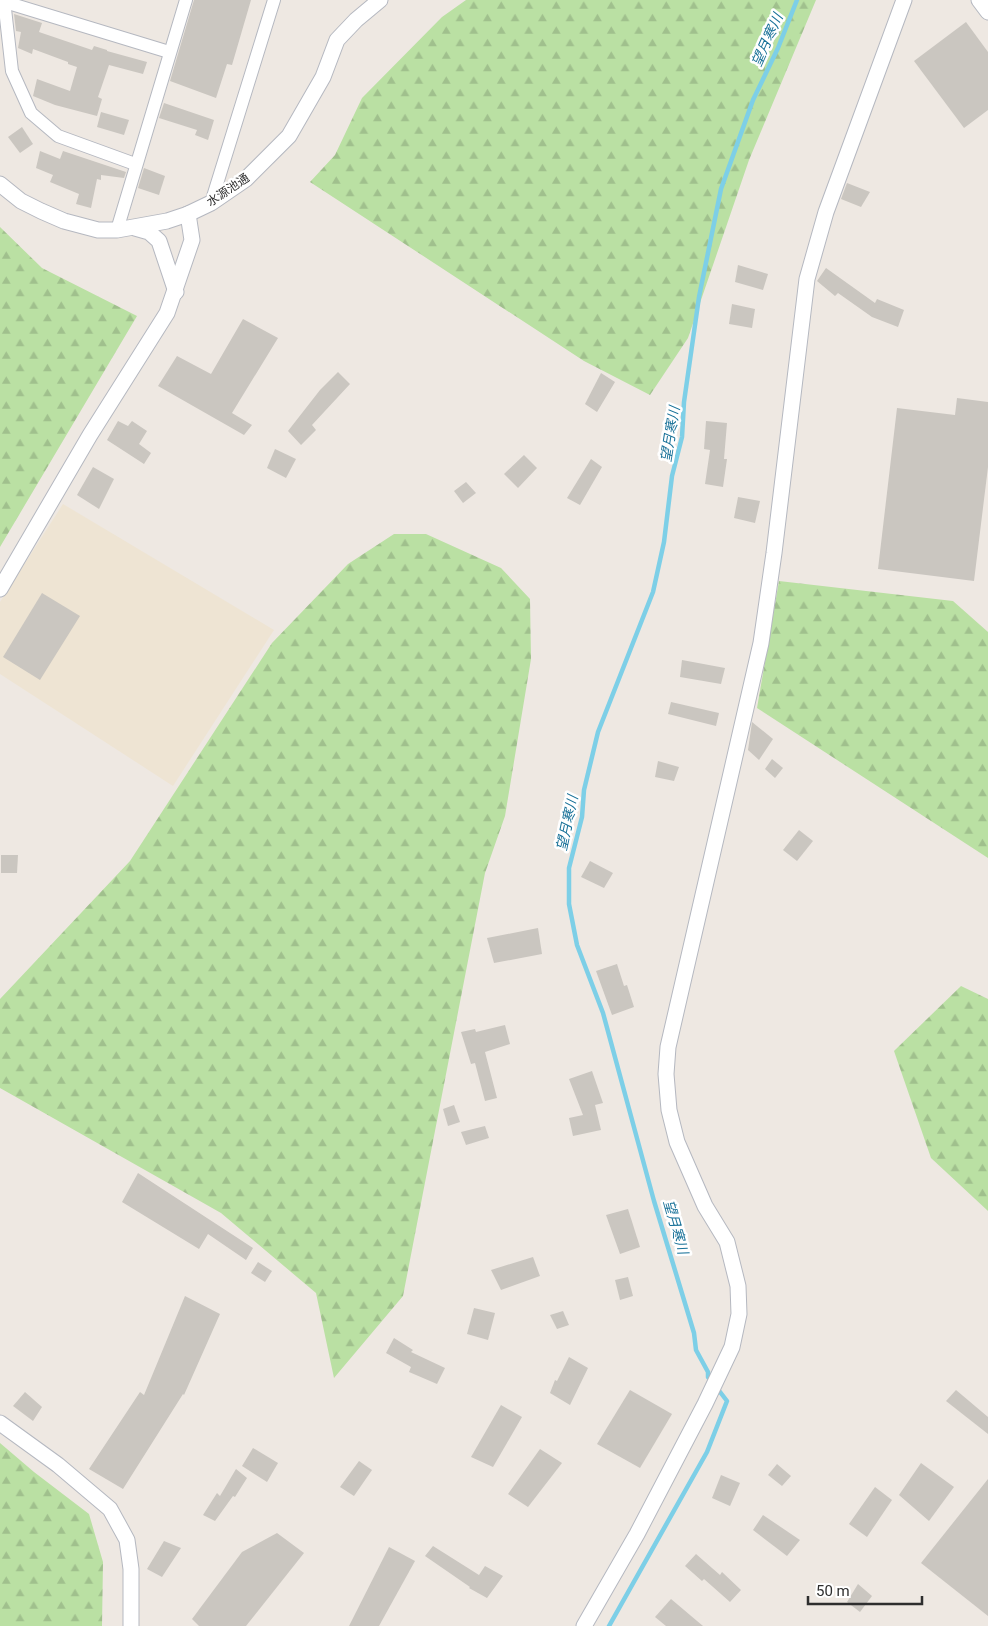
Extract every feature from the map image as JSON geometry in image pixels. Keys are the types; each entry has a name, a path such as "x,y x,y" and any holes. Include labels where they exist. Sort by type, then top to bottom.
{"street":[{"path":"117,230 135,164 186,0"},
{"path":"211,203 274,0"},
{"name":"水源池通","path":"0,184 21,201 40,212 98,230 135,228 188,214 211,203 246,180 288,136 323,77 337,40 356,20 380,0"},
{"path":"584,1626 637,1534 705,1404 732,1347 739,1314 738,1286 727,1242 705,1206 677,1142 669,1110 666,1074 668,1047 761,643 774,553 806,279 826,212 904,0"},
{"path":"979,0 988,12"},
{"path":"135,164 58,136 31,113 12,71 4,1 169,52"},
{"path":"0,589 90,435 167,313 176,292 192,240 188,214"},
{"path":"135,228 149,232 159,241 176,292"},
{"path":"0,1423 58,1465 110,1509 127,1540 131,1569 131,1626"}],"shaded area":[{"path":"63,504 274,630 173,786 0,674 0,602"}],"green space":[{"path":"466,0 816,0 749,160 688,338 650,395 584,361 310,182 335,155 362,98 442,17"},
{"path":"0,227 42,268 137,316 0,547"},
{"path":"394,534 426,534 501,568 530,599 531,659 505,816 485,873 403,1296 334,1378 316,1293 221,1213 0,1088 0,999 130,861 272,643 348,564"},
{"path":"779,581 953,601 988,632 988,858 757,708"},
{"path":"961,986 988,999 988,1211 931,1158 894,1051"},
{"path":"0,1443 89,1514 103,1562 102,1626 0,1626"}],"building":[{"path":"194,0 251,0 232,65 227,64 216,98 170,81"},
{"path":"14,14 42,23 39,32 92,50 94,46 147,62 143,74 109,65 98,97 102,99 97,116 55,105 33,96 37,79 70,91 77,67 33,49 32,54 18,48 21,32 16,31"},
{"path":"966,22 988,52 988,110 964,128 914,61"},
{"path":"164,103 214,120 208,140 195,135 197,130 159,118"},
{"path":"101,112 129,120 124,135 97,127"},
{"path":"22,127 33,144 20,153 8,137"},
{"path":"40,151 60,159 63,151 126,172 124,178 101,175 101,180 97,179 91,208 76,204 79,194 50,182 53,175 36,168"},
{"path":"144,168 165,176 159,195 138,188"},
{"path":"847,183 870,192 861,207 841,199"},
{"path":"738,265 768,274 763,290 735,282"},
{"path":"826,268 875,303 877,299 904,310 898,327 872,317 838,293 835,296 817,281"},
{"path":"732,304 755,309 752,328 729,324"},
{"path":"243,319 278,338 232,413 252,425 244,435 158,386 177,356 211,374"},
{"path":"338,372 350,384 312,425 316,430 301,445 288,431 320,390"},
{"path":"601,373 615,382 597,412 585,404"},
{"path":"957,398 988,402 988,467 974,581 878,569 897,408 955,415"},
{"path":"118,421 128,426 132,421 147,431 139,444 151,453 144,464 107,440"},
{"path":"706,421 727,423 724,459 727,459 723,487 705,484 710,450 704,449"},
{"path":"275,449 296,459 286,478 267,468"},
{"path":"524,455 537,468 518,488 504,474"},
{"path":"591,459 602,467 580,505 567,498"},
{"path":"93,467 114,479 99,509 77,495"},
{"path":"466,482 476,493 463,503 454,491"},
{"path":"738,497 760,501 755,523 734,518"},
{"path":"42,593 80,616 40,680 3,657"},
{"path":"682,660 725,668 721,684 680,677"},
{"path":"671,702 719,713 716,726 668,714"},
{"path":"752,722 773,739 759,760 748,750"},
{"path":"772,759 783,768 775,778 765,769"},
{"path":"658,761 679,767 674,781 655,777"},
{"path":"799,830 813,841 797,861 783,850"},
{"path":"1,855 18,855 17,873 1,873"},
{"path":"590,861 613,873 604,888 581,877"},
{"path":"538,928 542,954 494,963 487,938"},
{"path":"617,964 624,986 627,985 634,1007 612,1015 596,971"},
{"path":"505,1025 510,1044 485,1052 497,1098 485,1101 475,1063 471,1064 461,1032 475,1029 476,1032"},
{"path":"592,1071 603,1103 595,1105 601,1130 573,1136 569,1118 583,1115 569,1079"},
{"path":"454,1105 460,1122 448,1126 443,1109"},
{"path":"485,1126 489,1138 466,1145 461,1132"},
{"path":"138,1173 253,1248 246,1260 208,1234 199,1249 122,1202"},
{"path":"628,1209 640,1247 620,1254 606,1215"},
{"path":"533,1257 540,1276 501,1290 491,1270"},
{"path":"258,1262 272,1271 265,1282 251,1273"},
{"path":"628,1277 633,1296 620,1300 615,1280"},
{"path":"185,1296 220,1314 184,1395 123,1489 89,1469 140,1392 144,1395"},
{"path":"474,1308 495,1313 488,1340 467,1334"},
{"path":"563,1311 569,1325 557,1329 550,1315"},
{"path":"394,1338 413,1350 411,1352 445,1368 437,1384 409,1372 411,1367 386,1353"},
{"path":"569,1357 588,1368 570,1405 550,1393 555,1380 557,1381"},
{"path":"630,1390 672,1414 640,1468 597,1444"},
{"path":"956,1390 988,1417 988,1434 946,1401"},
{"path":"25,1392 42,1407 33,1421 13,1406"},
{"path":"501,1405 522,1417 493,1467 471,1457"},
{"path":"253,1448 278,1463 267,1482 242,1466"},
{"path":"540,1449 562,1463 528,1507 508,1494"},
{"path":"359,1461 372,1470 354,1496 340,1487"},
{"path":"921,1463 954,1487 929,1521 899,1495"},
{"path":"777,1464 791,1476 782,1486 768,1475"},
{"path":"236,1469 247,1478 235,1497 233,1496 215,1521 203,1515 217,1493 220,1496"},
{"path":"721,1475 740,1483 730,1506 712,1498"},
{"path":"988,1479 988,1616 921,1563"},
{"path":"875,1487 892,1500 867,1537 849,1524"},
{"path":"763,1515 800,1540 787,1556 753,1530"},
{"path":"277,1533 304,1553 246,1626 199,1626 192,1619 242,1552"},
{"path":"164,1541 181,1548 162,1577 147,1569"},
{"path":"433,1546 479,1575 485,1566 503,1576 487,1598 469,1588 425,1556"},
{"path":"389,1547 415,1561 379,1626 349,1626"},
{"path":"696,1554 720,1575 722,1572 741,1590 730,1602 704,1579 702,1581 685,1566"},
{"path":"858,1584 872,1596 860,1612 847,1602"},
{"path":"671,1599 703,1626 666,1626 655,1617"}],"waterway":[{"name":"望月寒川","path":"712,1382 696,1350 694,1333 654,1201 603,1013 577,945 569,904 569,868 582,817 584,790 598,732 653,592 664,542 672,476 682,437 684,402 699,297 721,189 753,100 778,48 797,0"},
{"name":"望月寒川","path":"609,1626 707,1452 727,1401 717,1388"}]}
